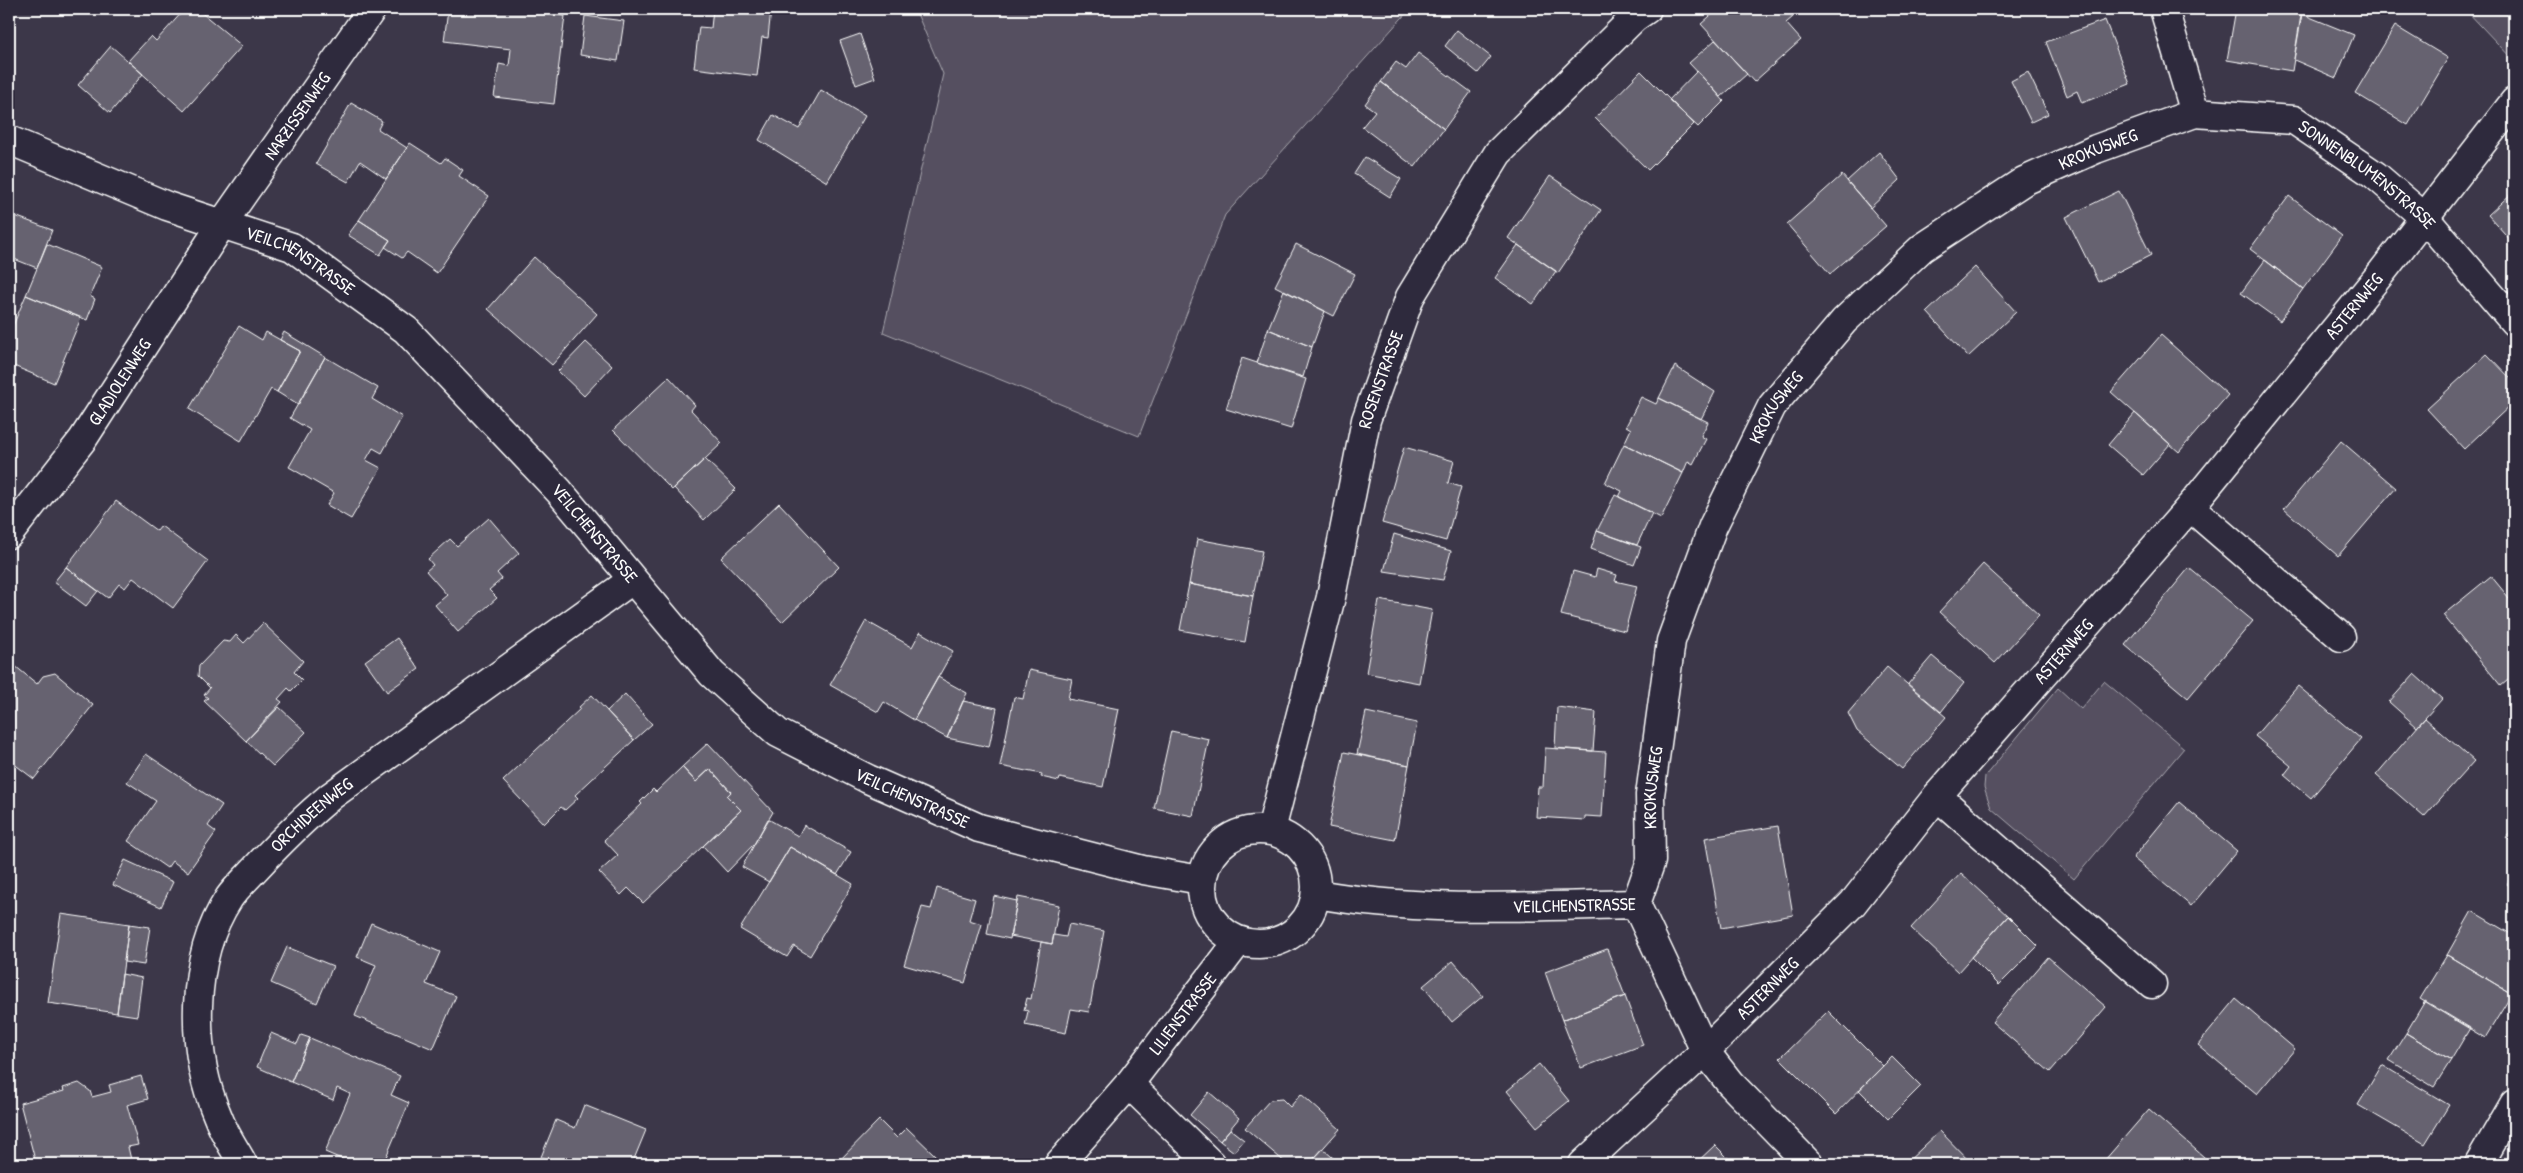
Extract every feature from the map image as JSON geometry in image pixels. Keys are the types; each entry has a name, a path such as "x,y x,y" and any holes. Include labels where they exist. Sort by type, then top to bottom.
{"street":[{"name":"NARZISSENWEG","path":"222,224 372,9"},
{"name":"ROSENSTRASSE","path":"1271,830 1331,597 1366,420 1410,297 1498,154 1634,18 1646,9"},
{"path":"2164,9 2195,113"},
{"name":"ASTERNWEG","path":"1582,1164 1705,1051 1853,903 1937,796 2190,507 2424,217 2514,102"},
{"name":"SONNENBLUMENSTRASSE","path":"2195,113 2294,120 2375,175 2424,217 2514,322"},
{"name":"KROKUSWEG","path":"1636,904 1651,861 1650,795 1671,641 1713,526 1772,406 1844,321 1922,248 2024,181 2096,149 2195,113"},
{"name":"VEILCHENSTRASSE","path":"9,140 167,206 292,248 406,330 559,491 712,674 778,733 868,779 979,828 1143,870 1201,880"},
{"name":"GLADIOLENWEG","path":"9,534 83,439 222,224"},
{"path":"2190,507 2341,637"},
{"name":"ORCHIDEENWEG","path":"243,1164 218,1117 201,1061 197,1007 201,968 217,922 229,897 294,826 331,796 632,580"},
{"path":"1937,796 2152,984"},
{"path":"1247,830 1271,830 1297,843 1314,866 1317,894 1303,926 1273,944 1238,942 1217,928 1204,906 1201,880 1209,857 1225,840 1247,830"},
{"name":"VEILCHENSTRASSE","path":"1317,894 1352,900 1486,907 1636,904 1705,1051 1730,1083 1808,1164"},
{"name":"LILIENSTRASSE","path":"1059,1164 1128,1084 1238,942"},
{"path":"1128,1084 1211,1164"},
{"path":"2479,1164 2514,1104"}],"shaded area":[{"path":"915,9 1410,9 1225,215 1139,436 883,332 943,74"},
{"path":"2465,9 2514,9 2514,61"},
{"path":"2104,681 2184,748 2074,879 1991,808 1984,787 1985,776 2058,688 2081,709"}],"building":[{"path":"185,9 197,9 242,46 184,111 128,61 151,36 156,41"},
{"path":"459,9 516,9 565,16 554,104 494,97 499,64 509,66 511,49 444,41 448,10 459,11"},
{"path":"713,9 771,9 768,38 762,37 757,76 694,68 699,27 711,28"},
{"path":"1718,9 1785,9 1793,17 1786,23 1801,40 1754,82 1701,24"},
{"path":"2236,9 2302,9 2292,71 2227,60"},
{"path":"2302,14 2354,35 2336,78 2294,60"},
{"path":"585,16 624,21 618,61 580,55"},
{"path":"2105,20 2130,84 2082,103 2077,91 2067,96 2046,42"},
{"path":"2395,26 2448,58 2408,125 2355,93"},
{"path":"1457,30 1491,57 1478,73 1445,46"},
{"path":"860,34 875,78 856,85 840,41"},
{"path":"1715,40 1747,74 1721,97 1689,63"},
{"path":"111,46 143,74 110,113 78,85"},
{"path":"1418,53 1471,92 1444,129 1381,82 1396,62 1406,69"},
{"path":"1641,71 1694,124 1648,170 1595,118"},
{"path":"1697,71 1724,101 1698,127 1669,100"},
{"path":"2028,72 2048,114 2031,122 2011,81"},
{"path":"1381,82 1444,129 1415,167 1362,127 1375,111 1365,104"},
{"path":"821,90 865,116 827,182 759,140 773,115 799,129"},
{"path":"351,103 382,121 378,129 407,148 386,179 360,161 348,182 316,164"},
{"path":"410,143 441,163 445,158 463,170 459,176 489,196 437,273 407,252 402,258 385,247 390,240 359,220"},
{"path":"1879,152 1900,180 1870,208 1847,181"},
{"path":"1365,157 1401,179 1390,197 1354,174"},
{"path":"1842,175 1886,226 1830,274 1787,224"},
{"path":"1550,176 1601,210 1558,273 1508,238"},
{"path":"2119,191 2151,255 2098,282 2066,217"},
{"path":"2514,191 2514,244 2488,215"},
{"path":"2289,196 2342,236 2303,289 2250,249"},
{"path":"9,213 15,216 9,232"},
{"path":"15,216 52,230 37,268 9,257 9,232"},
{"path":"359,220 390,240 380,255 348,235"},
{"path":"47,244 102,267 90,296 95,299 87,320 26,295"},
{"path":"1296,244 1355,274 1334,316 1275,286"},
{"path":"1518,245 1556,271 1533,304 1495,278"},
{"path":"534,257 597,314 552,365 488,309"},
{"path":"2265,260 2303,289 2280,321 2241,293"},
{"path":"1975,267 2016,312 1968,357 1927,312"},
{"path":"1284,290 1325,311 1312,347 1268,329"},
{"path":"26,295 81,318 54,383 9,364 9,335"},
{"path":"239,326 262,340 266,332 300,351 277,392 271,389 241,441 189,409"},
{"path":"1268,329 1312,347 1303,377 1257,363"},
{"path":"284,332 325,357 298,405 277,392 300,351 280,340"},
{"path":"2161,335 2228,395 2179,452 2111,392"},
{"path":"586,342 612,366 584,396 558,371"},
{"path":"2487,354 2514,382 2514,402 2464,449 2427,409"},
{"path":"325,357 378,388 372,399 402,417 382,453 373,448 366,460 381,468 351,519 327,505 334,493 289,467 310,430 290,418"},
{"path":"1242,358 1306,379 1291,429 1226,409"},
{"path":"1675,366 1715,392 1701,419 1659,398"},
{"path":"669,377 695,405 691,410 722,443 672,490 613,430"},
{"path":"1641,397 1656,404 1659,398 1708,422 1701,436 1706,439 1693,464 1688,461 1683,473 1624,444 1631,429 1626,426"},
{"path":"2135,413 2170,444 2143,475 2108,445"},
{"path":"2341,441 2396,488 2338,556 2284,509"},
{"path":"1624,444 1683,473 1661,518 1619,497 1622,491 1605,483"},
{"path":"1404,447 1454,461 1448,483 1461,487 1446,541 1382,523"},
{"path":"705,459 736,489 704,520 674,488"},
{"path":"1615,495 1652,513 1637,545 1597,531"},
{"path":"116,501 157,531 161,526 208,561 173,608 133,578 125,588 119,584 108,598 66,567"},
{"path":"779,503 839,567 782,622 721,558"},
{"path":"489,518 519,553 497,573 502,579 489,590 497,598 458,632 435,605 447,595 426,571 433,565 428,559 450,539 457,546"},
{"path":"1597,531 1641,547 1634,565 1591,549"},
{"path":"1394,534 1451,551 1443,580 1384,571"},
{"path":"1197,539 1262,551 1253,596 1189,584"},
{"path":"1983,564 2039,615 1995,663 1939,612"},
{"path":"66,567 98,591 86,606 54,582"},
{"path":"2189,568 2253,621 2188,698 2125,645"},
{"path":"1597,569 1617,575 1615,581 1637,586 1625,631 1561,615 1573,571 1595,577"},
{"path":"2491,576 2514,604 2514,675 2501,686 2443,615"},
{"path":"1189,584 1253,596 1245,642 1180,630"},
{"path":"1379,600 1432,610 1419,683 1366,673"},
{"path":"866,621 912,647 920,632 953,651 914,720 884,702 878,712 830,685"},
{"path":"263,623 303,661 294,672 302,680 291,691 288,688 278,699 282,702 246,741 204,701 208,698 204,695 210,688 198,676 199,666 223,641 230,642 236,635 244,643"},
{"path":"397,638 419,669 387,692 365,661"},
{"path":"1932,656 1964,683 1941,712 1908,684"},
{"path":"9,661 37,684 43,676 55,673 93,705 34,779 9,760"},
{"path":"1887,667 1946,717 1902,769 1857,731 1848,713"},
{"path":"1029,670 1072,679 1068,699 1119,709 1103,787 1060,778 1059,781 1041,777 1042,774 1000,766 1014,697 1023,699"},
{"path":"2414,674 2442,699 2417,727 2389,702"},
{"path":"938,677 967,693 947,738 914,720"},
{"path":"2298,686 2361,739 2311,798 2284,775 2291,766 2255,736"},
{"path":"625,694 652,724 634,740 607,711"},
{"path":"592,695 634,740 575,795 578,798 565,810 561,807 544,824 503,781 580,709 578,708"},
{"path":"963,701 997,708 989,747 947,738"},
{"path":"279,707 306,732 273,766 246,741"},
{"path":"1557,707 1596,712 1593,751 1555,748"},
{"path":"1366,712 1417,723 1409,765 1357,754"},
{"path":"2425,718 2474,761 2424,817 2376,775"},
{"path":"1171,731 1209,739 1193,816 1154,808"},
{"path":"708,743 773,812 754,844 727,872 703,846 741,810 727,796 731,792 710,769 696,782 682,767"},
{"path":"1545,748 1606,752 1602,817 1585,816 1585,820 1536,817 1538,787 1543,787"},
{"path":"1344,752 1409,765 1395,840 1329,827"},
{"path":"146,754 222,805 208,826 216,832 188,872 172,861 167,868 128,841 156,801 127,782"},
{"path":"682,767 696,782 710,769 731,792 727,796 741,810 643,903 628,888 621,895 599,872 618,855 604,840 642,804 640,802 653,789 656,792"},
{"path":"2179,802 2237,851 2191,906 2133,858"},
{"path":"768,819 798,836 804,825 851,852 837,875 790,847 769,882 742,867"},
{"path":"2514,825 2514,843 2506,838"},
{"path":"1778,826 1793,915 1721,928 1705,838"},
{"path":"790,847 853,884 810,956 794,946 787,957 740,929"},
{"path":"125,860 173,882 161,907 113,885"},
{"path":"2514,871 2514,889 2507,884"},
{"path":"1961,873 2008,916 1958,972 1911,928"},
{"path":"937,888 975,899 969,920 982,924 965,983 904,965 922,907 931,909"},
{"path":"994,896 1017,901 1010,939 987,934"},
{"path":"1018,897 1059,905 1052,944 1010,936"},
{"path":"2472,911 2514,936 2514,989 2512,994 2447,955"},
{"path":"61,914 129,924 117,1013 48,1003"},
{"path":"2008,916 2038,946 1999,985 1971,957"},
{"path":"371,923 440,952 426,984 456,996 433,1049 355,1016 376,965 357,957"},
{"path":"129,924 150,927 144,965 124,962"},
{"path":"1069,924 1104,931 1089,1012 1071,1009 1066,1033 1025,1025 1028,1011 1024,1010 1027,998 1031,999 1041,942 1052,944 1054,935 1066,937"},
{"path":"287,947 333,966 317,1003 271,983"},
{"path":"1607,949 1625,996 1562,1020 1545,972"},
{"path":"2447,955 2512,994 2485,1038 2420,999"},
{"path":"2048,957 2106,1007 2050,1072 1992,1022"},
{"path":"1453,961 1483,996 1452,1022 1423,986"},
{"path":"122,974 142,978 137,1016 117,1013"},
{"path":"1625,996 1643,1045 1581,1068 1562,1020"},
{"path":"2236,999 2295,1049 2257,1094 2198,1045"},
{"path":"2425,1001 2470,1028 2451,1060 2406,1033"},
{"path":"1828,1011 1883,1066 1836,1114 1780,1058"},
{"path":"271,1033 297,1044 301,1035 310,1038 291,1082 257,1067"},
{"path":"2406,1033 2451,1060 2434,1087 2389,1060"},
{"path":"310,1038 400,1076 391,1095 409,1103 383,1164 353,1164 325,1152 350,1094 337,1088 333,1100 291,1082"},
{"path":"1892,1057 1921,1086 1888,1119 1859,1090"},
{"path":"1539,1064 1569,1101 1537,1127 1507,1091"},
{"path":"2382,1065 2449,1105 2425,1144 2358,1105"},
{"path":"141,1076 148,1099 127,1105 138,1145 128,1147 132,1164 58,1164 57,1162 42,1164 35,1160 20,1103 64,1091 63,1088 79,1083 90,1091 92,1097 111,1092 109,1085"},
{"path":"1209,1092 1239,1118 1220,1141 1190,1115"},
{"path":"1301,1094 1340,1129 1309,1164 1287,1164 1245,1128 1270,1100 1282,1099 1290,1107"},
{"path":"584,1105 646,1130 632,1164 548,1164 550,1160 541,1157 556,1120 575,1128"},
{"path":"2149,1109 2212,1164 2108,1164 2104,1161"},
{"path":"879,1120 897,1138 907,1128 936,1156 927,1164 836,1164"},
{"path":"1230,1129 1244,1140 1234,1152 1220,1141"},
{"path":"1940,1131 1972,1164 1905,1164"},
{"path":"1715,1145 1734,1164 1695,1164"},
{"path":"1323,1149 1340,1164 1309,1164"}]}
